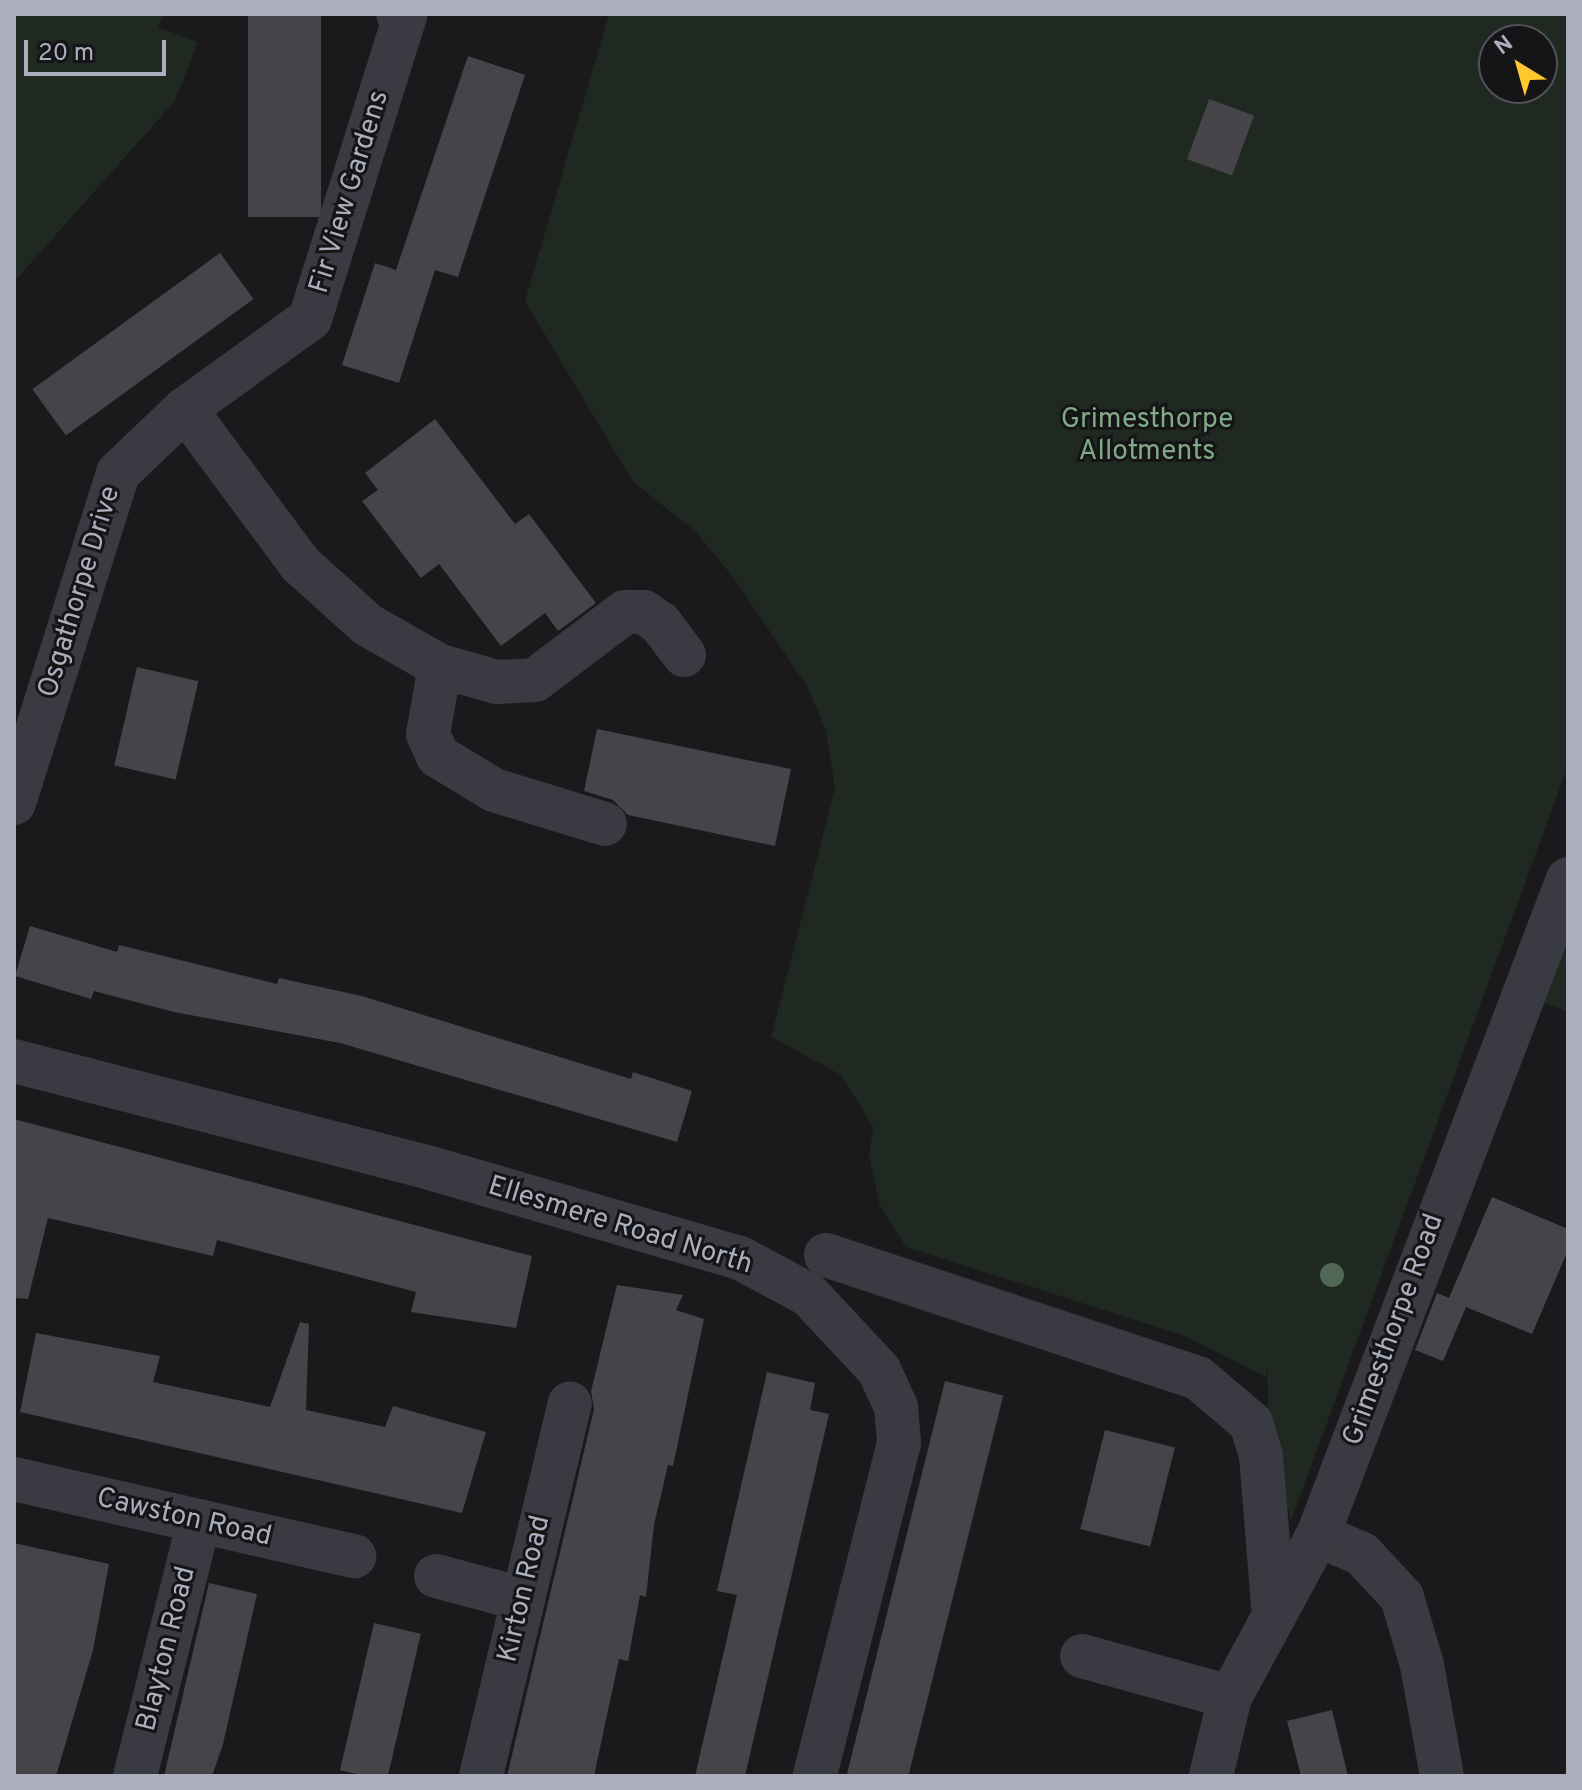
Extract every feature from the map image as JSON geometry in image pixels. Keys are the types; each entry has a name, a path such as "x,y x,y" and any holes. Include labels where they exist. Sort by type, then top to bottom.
{"street":[{"name":"Fir View Gardens","path":"118,473 185,409 310,319 405,16 398,14"},
{"path":"185,409 300,564 368,625 440,666 497,682 535,680 625,612 644,612 660,623 684,655"},
{"name":"Osgathorpe Drive","path":"14,803 118,473"},
{"path":"440,666 428,734 438,756 494,790 605,824"},
{"name":"Grimesthorpe Road","path":"1211,1776 1230,1697 1318,1535 1568,879"},
{"name":"Ellesmere Road North","path":"14,1061 430,1168 740,1258 809,1295 879,1370 896,1407 899,1443 815,1776"},
{"path":"826,1255 1198,1378 1251,1423 1261,1456 1274,1616"},
{"name":"Kirton Road","path":"481,1776 570,1403"},
{"name":"Cawston Road","path":"14,1479 354,1556"},
{"name":"Blayton Road","path":"135,1776 199,1521"},
{"path":"1318,1535 1362,1554 1402,1597 1422,1665 1442,1776"},
{"path":"436,1576 522,1599"},
{"path":"1082,1656 1230,1697"}],"green space":[{"path":"14,14 164,14 158,27 198,42 175,101 14,282"},
{"name":"Grimesthorpe Allotments","path":"609,14 1568,14 1568,766 1291,1521 1269,1442 1267,1366 1266,1377 1185,1336 906,1247 880,1206 869,1157 873,1127 841,1075 771,1037 835,788 826,731 808,688 733,577 694,530 633,482 525,301"},
{"path":"1568,927 1568,1012 1537,1000"}],"building":[{"path":"248,14 321,14 321,217 248,217"},
{"path":"468,56 525,75 458,277 435,270 399,383 342,365 375,263 396,270"},
{"path":"1209,99 1254,115 1232,176 1187,159"},
{"path":"220,253 254,299 66,435 32,389"},
{"path":"435,419 515,524 529,514 596,603 558,631 545,613 501,646 439,564 421,578 362,501 378,490 365,473"},
{"path":"137,667 198,681 176,780 114,765"},
{"path":"597,729 791,769 775,846 628,815 613,800 584,791"},
{"path":"30,926 117,952 119,945 277,984 279,978 362,996 631,1079 633,1072 692,1091 677,1142 340,1043 174,1012 94,991 91,999 15,976"},
{"path":"14,1119 532,1256 516,1328 411,1312 416,1292 217,1240 213,1256 48,1218 28,1299 14,1298"},
{"path":"1492,1197 1568,1229 1568,1250 1532,1334 1466,1307 1443,1361 1415,1350 1437,1293 1449,1298"},
{"path":"617,1285 683,1295 676,1310 704,1319 673,1466 668,1465 654,1525 646,1597 640,1595 628,1661 619,1659 594,1776 507,1776 594,1409 591,1391"},
{"path":"300,1322 309,1324 306,1410 385,1427 393,1406 486,1432 462,1513 20,1412 36,1333 160,1356 153,1382 270,1407"},
{"path":"767,1372 815,1383 810,1410 829,1414 745,1776 695,1776 737,1595 717,1591"},
{"path":"945,1381 1003,1396 908,1776 847,1775"},
{"path":"1105,1430 1175,1447 1150,1546 1080,1529"},
{"path":"14,1543 109,1564 93,1650 56,1776 14,1776"},
{"path":"209,1583 257,1594 223,1744 212,1776 164,1776"},
{"path":"374,1623 421,1634 388,1776 365,1776 340,1770"},
{"path":"1332,1710 1348,1776 1301,1776 1287,1721"}]}
